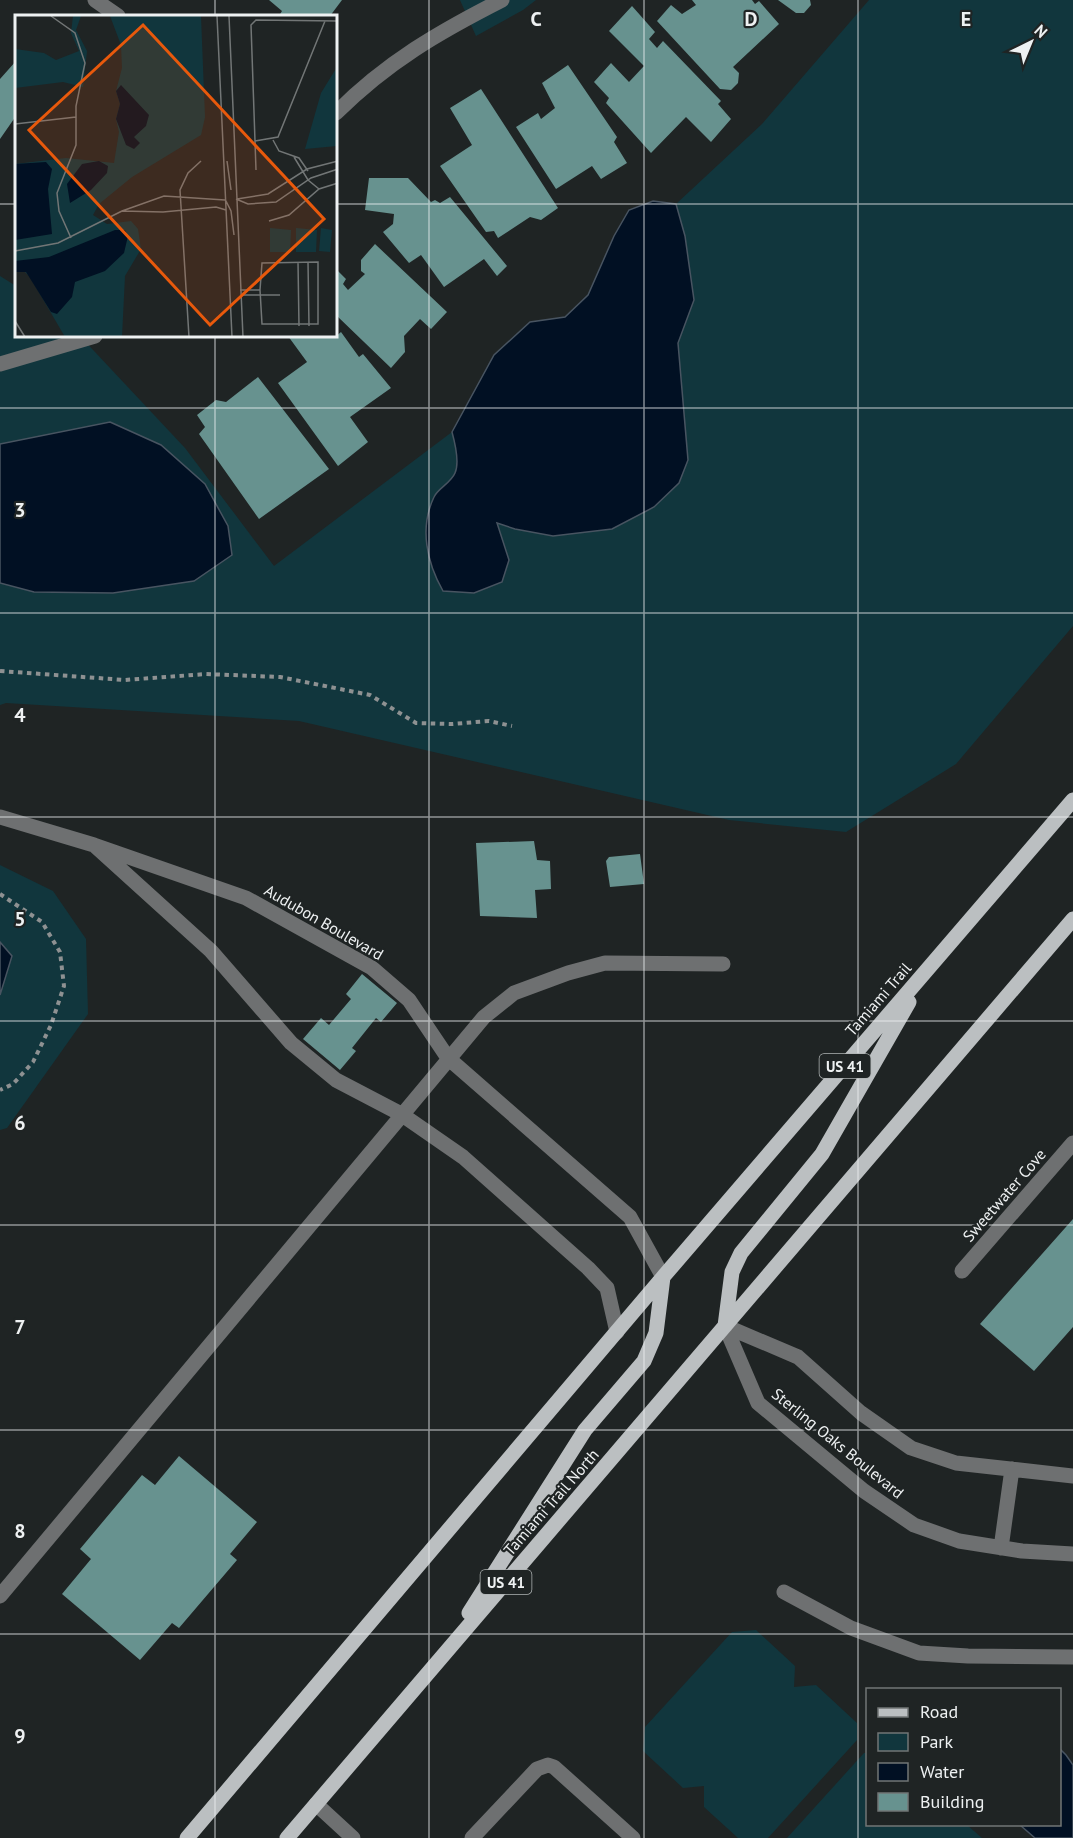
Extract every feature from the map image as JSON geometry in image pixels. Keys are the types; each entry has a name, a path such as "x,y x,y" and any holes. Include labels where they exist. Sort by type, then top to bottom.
{"main road":[{"name":"Tamiami Trail","path":"617,1332 1073,800"},
{"name":"US 41","path":"725,1326 1073,919"},
{"path":"725,1326 732,1272 741,1253 822,1154 926,972"},
{"path":"438,1661 585,1430 644,1361 656,1333 663,1277"},
{"name":"Tamiami Trail North","path":"293,1836 316,1804 725,1326"},
{"name":"US 41","path":"187,1838 617,1332"}],"street":[{"path":"95,0 117,15"},
{"path":"338,111 354,94 396,60 441,31 502,0"},
{"path":"0,364 88,338"},
{"name":"Audubon Boulevard","path":"0,817 94,845 246,898 372,968 409,1000 448,1058 630,1217 663,1277"},
{"name":"Audubon Boulevard","path":"94,845 211,951 291,1043 336,1080 401,1114 463,1157 588,1268 607,1288 617,1332"},
{"path":"0,1596 484,1017 514,993 605,963 723,964"},
{"name":"Sweetwater Cove","path":"962,1271 1073,1143"},
{"path":"725,1326 798,1357 861,1413 910,1448 956,1463 1073,1476"},
{"name":"Sterling Oaks Boulevard","path":"725,1326 758,1403 864,1491 914,1525 959,1541 1001,1548 1073,1554"},
{"path":"1001,1548 1012,1469"},
{"path":"784,1592 850,1628 919,1653 1073,1657"},
{"path":"472,1838 537,1769 548,1765 554,1767 633,1838"},
{"path":"316,1804 353,1838"}],"path":[{"path":"0,671 125,680 206,674 280,677 370,695 416,723 452,724 489,720 512,726"},
{"path":"0,894 42,922 60,952 64,986 51,1025 33,1062 13,1084 0,1090"}],"green space":[{"path":"460,0 536,0 523,10 476,36"},
{"path":"869,0 1073,0 1073,626 956,764 846,832 729,820 299,721 6,703 0,705 0,276 15,285 15,338 82,338 185,448 274,566 452,432 494,355 530,322 565,317 588,295 614,236 629,210 653,201 676,204 762,124"},
{"path":"0,865 53,891 86,939 88,1014 7,1128 0,1130"},
{"path":"756,1630 795,1666 794,1687 816,1685 857,1723 857,1740 768,1838 738,1838 704,1807 704,1786 683,1788 643,1751 645,1727 732,1632"},
{"path":"866,1753 866,1826 968,1826 982,1838 787,1838"}],"water":[{"path":"653,201 676,204 685,236 694,300 678,343 688,460 679,483 654,507 612,529 553,536 497,523 509,560 502,582 474,593 443,591 429,557 426,533 429,509 434,497 453,477 456,469 456,452 452,432 494,355 530,322 565,317 588,295 614,236 629,210"},
{"path":"110,422 161,445 205,484 228,526 232,555 194,581 113,593 34,592 0,583 0,444"},
{"path":"0,942 12,956 0,995"},
{"path":"1061,1750 1073,1765 1073,1838 1035,1838 1021,1826 1061,1826"}],"building":[{"path":"269,0 342,0 331,15 280,15 282,11"},
{"path":"692,0 752,0 755,4 759,1 779,24 733,67 739,73 738,83 731,90 720,89 657,21 671,5 682,14 696,5"},
{"path":"778,0 810,0 811,5 804,13 796,13"},
{"path":"632,6 655,32 649,39 657,48 663,41 721,101 718,104 731,119 711,142 686,117 651,153 606,103 609,98 594,82 611,63 629,82 644,66 609,31"},
{"path":"15,62 15,117 0,139 0,79"},
{"path":"568,65 617,137 614,142 627,163 601,179 592,166 556,189 516,127 538,113 541,119 555,108 542,83"},
{"path":"481,89 558,208 541,220 530,217 498,238 494,231 486,232 440,166 472,145 450,108"},
{"path":"369,178 408,178 431,202 435,200 440,203 450,197 507,266 497,276 484,259 444,287 421,255 409,263 383,232 393,224 394,214 365,210"},
{"path":"375,244 447,312 431,329 420,319 404,336 405,352 391,368 338,317 338,271 346,279 343,284 348,290 365,274 361,271 361,260"},
{"path":"341,332 359,357 363,354 391,388 350,417 368,442 338,466 278,383 307,362 289,338 338,338"},
{"path":"258,377 329,469 259,519 199,434 205,427 197,415 216,400 226,402"},
{"path":"534,841 537,860 550,861 551,889 535,890 537,918 480,916 476,843"},
{"path":"640,854 644,884 610,887 606,861 609,857"},
{"path":"362,974 397,1003 381,1022 376,1018 352,1048 356,1051 340,1070 303,1039 321,1018 329,1025 351,999 346,994"},
{"path":"1073,1219 1073,1327 1034,1371 980,1324"},
{"path":"179,1456 257,1522 230,1554 237,1560 179,1628 172,1623 140,1660 62,1594 91,1559 80,1549 142,1475 155,1485"}]}
